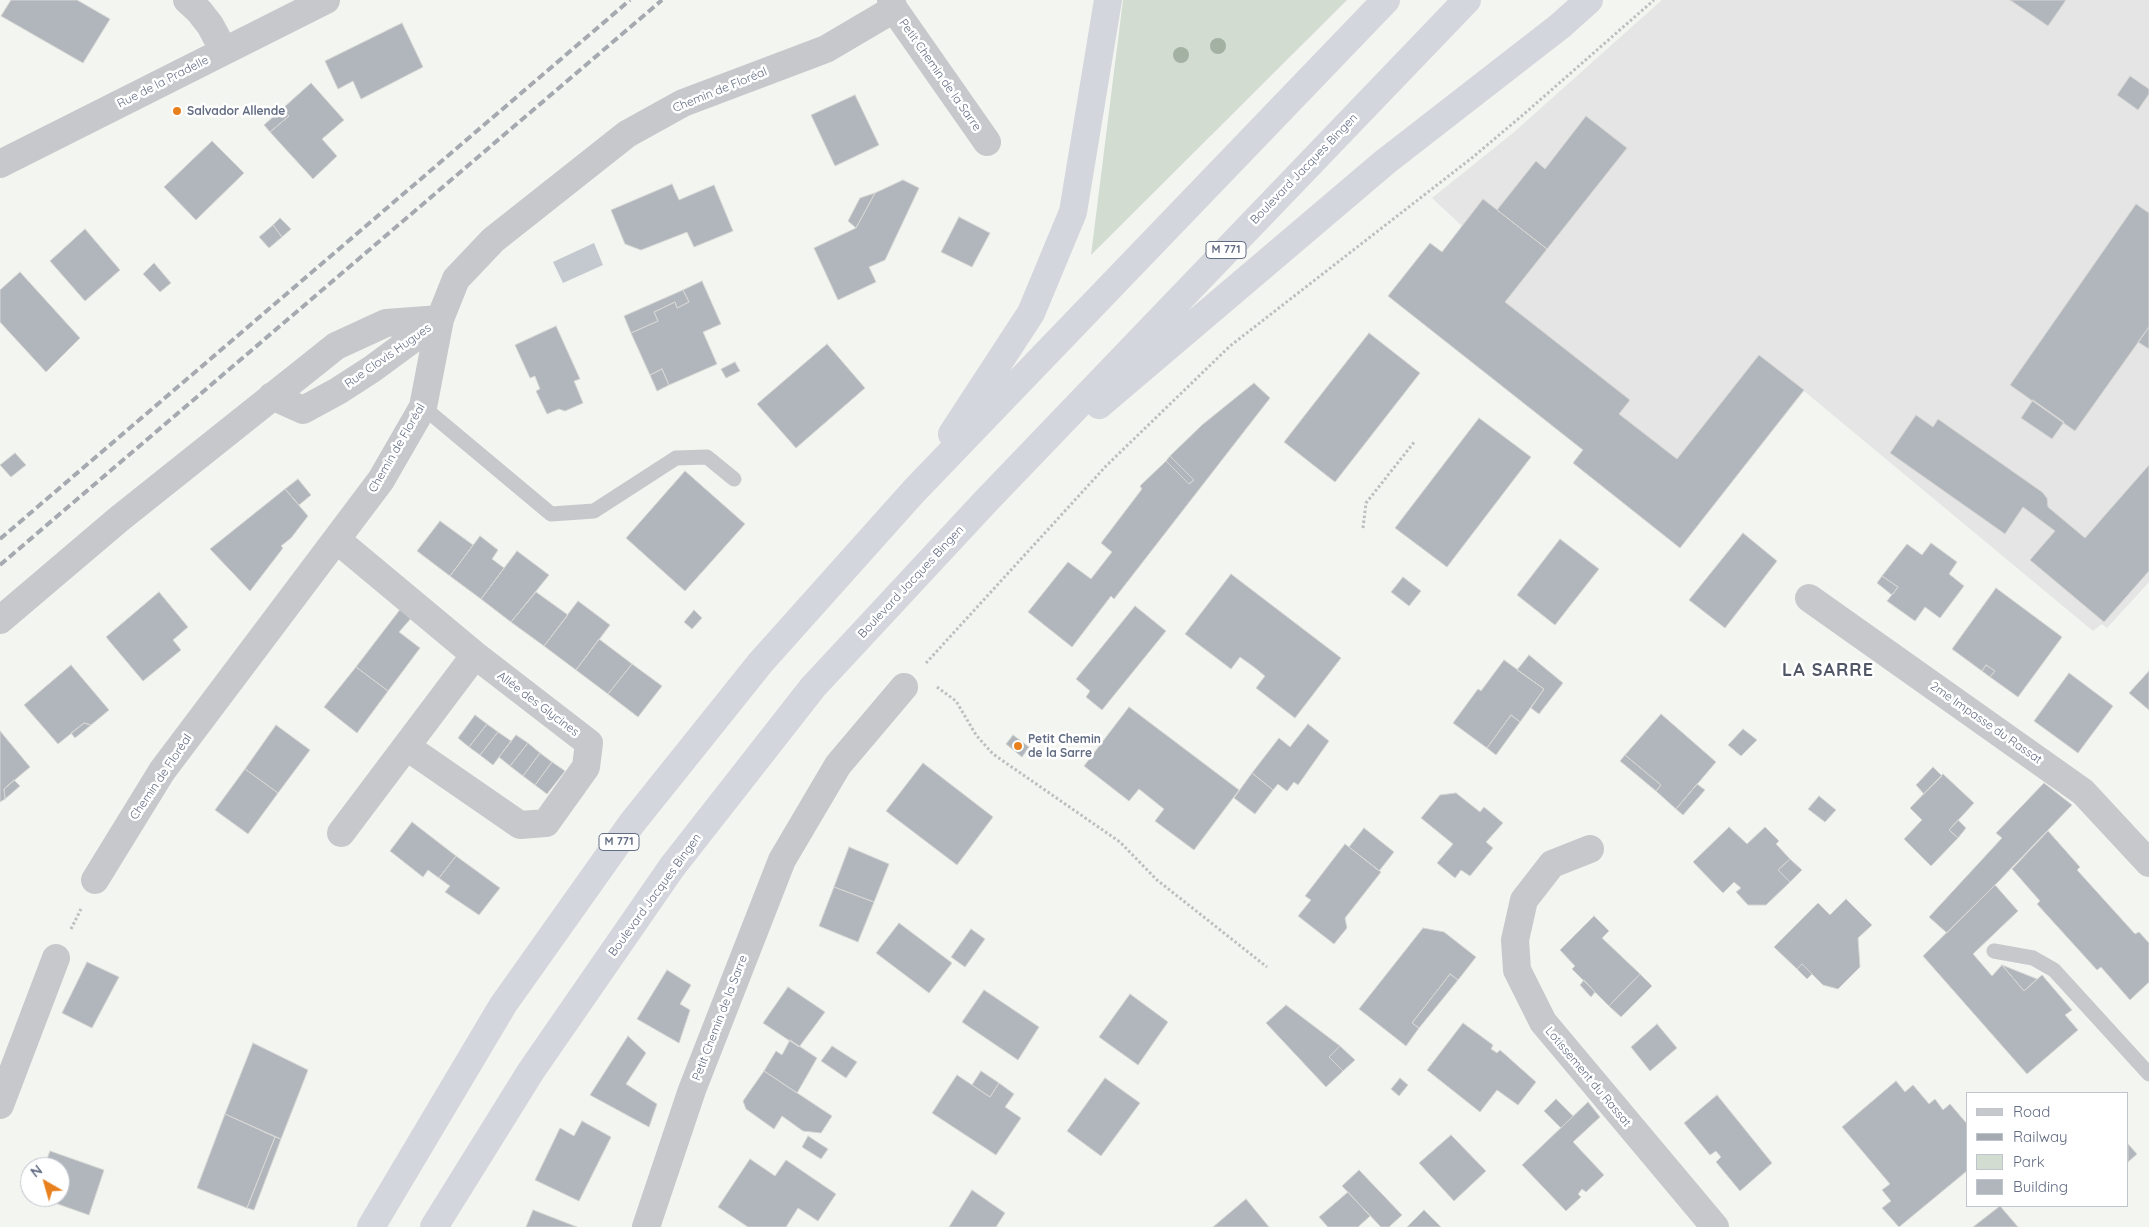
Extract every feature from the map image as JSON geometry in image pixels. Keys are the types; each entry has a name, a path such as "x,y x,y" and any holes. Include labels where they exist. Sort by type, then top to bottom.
{"highway":[{"path":"914,491 1031,314 1073,212 1108,0"},
{"name":"M 771","path":"371,1227 503,1005 632,823 761,662 914,491 1386,0"},
{"name":"Boulevard Jacques Bingen","path":"434,1227 531,1071 672,867 813,687 986,501 1466,0"},
{"path":"986,501 1385,162 1552,32 1589,0"}],"street":[{"path":"187,0 210,25 224,52"},
{"name":"Rue de la Pradelle","path":"0,164 326,0"},
{"name":"Petit Chemin de la Sarre","path":"893,5 987,142"},
{"name":"Chemin de Floréal","path":"95,880 162,771 381,480 424,407 440,319 456,279 493,240 627,134 683,103 826,48 893,5"},
{"name":"Rue Clovis Hugues","path":"272,396 304,410 372,369 440,319"},
{"name":"Rue Clovis Hugues","path":"0,620 119,518 336,346 386,323 440,319"},
{"name":"Allée des Glycines","path":"336,540 475,655 589,743 586,767 546,823 520,824 407,747"},
{"name":"2me Impasse du Rassat","path":"1809,598 2083,792 2149,863"},
{"path":"341,833 475,655"},
{"name":"Petit Chemin de la Sarre","path":"646,1227 692,1090 782,860 838,765 904,687"},
{"name":"Lotissement du Rassat","path":"1590,849 1552,864 1524,900 1515,940 1517,970 1543,1022 1715,1227"},
{"path":"0,1105 56,958"}],"lane":[{"path":"424,407 551,514 594,511 676,458 707,456 734,480"},
{"path":"1994,951 2033,958 2054,970 2149,1074"}],"path":[{"path":"904,687 1106,466 1230,346 1473,157 1654,0"},
{"path":"1363,528 1366,503 1415,441"},
{"path":"904,687 934,686 956,700 976,735 993,754 1120,842 1157,880 1267,967"},
{"path":"56,958 95,880"}],"shaded area":[{"path":"1662,0 2149,0 2149,582 2107,628 2102,624 2093,631 1804,391 1680,548 1573,463 1583,449 1388,296 1430,243 1442,252 1462,226 1432,198 1513,133"},
{"path":"594,243 603,265 563,283 553,262"}],"green space":[{"path":"1123,0 1347,0 1091,255"}],"building":[{"path":"11,0 77,0 110,19 83,63 1,16"},
{"path":"2010,0 2066,0 2048,26"},
{"path":"402,23 423,67 361,99 353,81 338,89 325,61"},
{"path":"2130,76 2149,89 2149,94 2138,110 2117,95"},
{"path":"311,83 344,120 322,139 337,156 313,179 270,132 289,116 282,109"},
{"path":"855,95 879,145 835,166 811,115"},
{"path":"282,109 289,116 270,132 264,125"},
{"path":"1586,116 1627,148 1547,249 1497,210 1536,161 1545,169"},
{"path":"212,141 244,173 196,220 164,187"},
{"path":"903,180 919,188 885,260 869,267 876,282 838,300 814,248 856,228 875,193"},
{"path":"672,184 679,200 714,185 733,231 694,247 687,232 641,250 625,244 611,210"},
{"path":"875,193 856,228 848,221 860,198"},
{"path":"1483,199 1547,249 1505,302 1630,400 1619,414 1677,459 1759,355 1804,390 1680,548 1573,463 1583,450 1388,296 1430,243 1442,252"},
{"path":"2136,204 2149,213 2149,327 2075,431 2010,385"},
{"path":"959,217 990,233 972,267 941,252"},
{"path":"280,218 291,229 282,237 273,225"},
{"path":"273,225 282,237 269,248 259,237"},
{"path":"85,229 120,270 85,301 50,261"},
{"path":"154,263 171,283 160,292 143,274"},
{"path":"20,272 80,338 46,372 0,322 0,290"},
{"path":"702,281 721,324 703,332 717,364 669,385 662,369 650,375 631,333 658,321 654,312 675,302 677,308 689,302 683,290"},
{"path":"683,290 689,302 677,308 675,302 654,312 658,321 631,333 624,316"},
{"path":"556,326 580,379 574,381 583,403 565,411 559,409 547,414 536,391 540,389 535,376 530,378 515,345"},
{"path":"2149,327 2149,349 2138,342"},
{"path":"1369,333 1420,373 1335,482 1284,442"},
{"path":"827,344 865,388 796,448 757,404"},
{"path":"735,362 740,371 726,378 721,369"},
{"path":"662,369 669,385 657,391 650,375"},
{"path":"1254,383 1270,398 1114,599 1111,596 1072,647 1028,612 1068,562 1091,579 1112,552 1101,543 1142,489 1140,486 1166,461 1189,484 1194,480 1170,456 1202,425"},
{"path":"2033,400 2064,422 2052,439 2021,418"},
{"path":"1916,415 1933,427 1938,419 2042,492 2047,498 2048,507 2085,538 2149,465 2149,571 2104,622 2030,560 2055,531 2023,507 2005,534 1890,453"},
{"path":"1479,418 1531,457 1447,567 1395,528"},
{"path":"15,453 26,465 11,477 0,465"},
{"path":"1170,456 1194,480 1189,484 1166,461"},
{"path":"685,471 745,524 685,591 626,538"},
{"path":"298,479 311,495 299,505 285,489"},
{"path":"285,489 308,516 291,538 281,546 283,548 250,591 210,549"},
{"path":"440,521 473,545 450,576 417,551"},
{"path":"1743,533 1777,561 1725,628 1689,600"},
{"path":"480,536 498,550 492,559 504,568 481,599 450,576"},
{"path":"1560,539 1599,569 1555,625 1517,595"},
{"path":"1931,543 1957,562 1949,574 1964,586 1940,618 1925,607 1915,621 1887,601 1898,587 1882,576 1907,544 1922,555"},
{"path":"517,551 549,575 511,622 481,599"},
{"path":"1231,574 1341,658 1295,718 1256,688 1265,676 1254,667 1240,657 1231,669 1185,634"},
{"path":"1882,576 1898,587 1892,595 1877,583"},
{"path":"1403,577 1421,591 1409,606 1391,592"},
{"path":"1996,588 2062,637 2018,697 1990,677 1995,671 1986,665 1982,671 1952,649"},
{"path":"159,592 188,627 173,640 181,650 143,681 106,637"},
{"path":"536,592 568,615 544,646 511,622"},
{"path":"578,601 610,625 576,670 544,646"},
{"path":"1135,606 1166,631 1102,710 1086,697 1090,691 1076,679"},
{"path":"402,607 413,616 399,632 420,648 388,691 356,667"},
{"path":"694,610 702,618 692,629 684,622"},
{"path":"599,639 632,664 608,694 576,670"},
{"path":"1529,655 1563,683 1539,714 1531,708 1544,689 1517,670"},
{"path":"1504,660 1544,689 1520,722 1511,715 1487,748 1453,723 1478,689 1481,691"},
{"path":"632,664 662,686 638,717 608,694"},
{"path":"71,665 109,710 91,725 84,723 58,744 24,705"},
{"path":"1986,665 1995,671 1990,677 1982,671"},
{"path":"356,667 388,691 357,733 324,707"},
{"path":"2149,671 2149,710 2129,693"},
{"path":"2069,673 2113,706 2078,753 2034,721"},
{"path":"1129,707 1239,790 1194,850 1155,821 1164,809 1139,789 1129,801 1084,766"},
{"path":"1661,714 1716,762 1676,809 1656,791 1661,785 1625,755"},
{"path":"475,715 487,724 469,747 458,738"},
{"path":"1511,715 1520,722 1496,755 1487,748"},
{"path":"84,723 91,725 75,738 71,733"},
{"path":"487,724 498,732 480,755 469,747"},
{"path":"1308,724 1329,741 1298,785 1294,782 1287,791 1278,784 1273,790 1252,773 1279,738 1290,747"},
{"path":"276,725 310,750 278,793 245,769"},
{"path":"1743,729 1757,740 1741,756 1728,745"},
{"path":"0,731 30,767 4,789 5,799 0,802"},
{"path":"498,732 511,741 493,765 480,755"},
{"path":"516,735 528,743 510,766 499,757"},
{"name":"Petit Chemin de la Sarre","path":"1013,735 1029,747 1022,757 1006,744"},
{"path":"528,743 540,753 523,776 510,766"},
{"path":"540,753 552,762 535,785 523,776"},
{"path":"1625,755 1661,785 1656,791 1620,761"},
{"path":"552,762 565,771 547,794 535,785"},
{"path":"923,763 993,817 957,865 886,811"},
{"path":"1933,767 1942,776 1924,794 1916,785"},
{"path":"245,769 278,793 248,834 215,810"},
{"path":"1252,773 1273,790 1255,814 1234,798"},
{"path":"1943,774 1974,803 1949,830 1958,838 1931,866 1904,839 1922,820 1910,808"},
{"path":"14,780 20,786 5,799 4,789"},
{"path":"2044,783 2072,805 1947,933 1929,917 2002,838 1996,833"},
{"path":"1697,784 1705,790 1683,815 1676,809"},
{"path":"1456,793 1480,812 1484,807 1503,823 1486,842 1493,848 1470,876 1461,870 1455,878 1437,863 1453,844 1421,818 1440,795"},
{"path":"1819,796 1836,810 1825,822 1808,809"},
{"path":"1958,820 1966,828 1958,838 1949,830"},
{"path":"412,822 456,856 439,878 428,870 423,877 390,851"},
{"path":"1729,827 1747,844 1765,827 1779,841 1776,844 1790,859 1778,870 1790,882 1766,905 1748,905 1736,892 1741,888 1734,882 1723,893 1693,862"},
{"path":"1364,828 1394,852 1379,871 1349,847"},
{"path":"2048,831 2080,867 2077,870 2135,934 2139,932 2149,943 2149,982 2130,1000 2101,967 2097,970 2037,904 2040,901 2012,869"},
{"path":"1345,844 1381,872 1345,918 1347,928 1334,944 1298,916 1311,900 1305,896"},
{"path":"849,847 889,864 874,902 834,887"},
{"path":"456,856 500,888 479,915 445,892 450,886 439,878"},
{"path":"1790,859 1802,870 1790,882 1778,870"},
{"path":"1995,885 2018,911 1973,954 1992,976 2002,965 2024,991 2042,975 2072,1010 2065,1015 2078,1030 2027,1074 1923,956"},
{"path":"834,887 874,902 858,942 819,926"},
{"path":"1846,899 1872,925 1858,938 1860,967 1838,989 1823,985 1802,964 1797,969 1774,947 1818,903 1830,915"},
{"path":"1594,916 1609,931 1602,938 1640,974 1609,1006 1572,969 1575,966 1560,950"},
{"path":"899,923 952,963 929,993 876,953"},
{"path":"1423,928 1444,932 1476,957 1458,980 1450,974 1412,1023 1419,1028 1406,1046 1359,1009"},
{"path":"971,929 985,939 965,967 951,957"},
{"path":"87,962 119,977 92,1028 62,1013"},
{"path":"1802,964 1812,974 1807,979 1797,969"},
{"path":"2002,965 2037,979 2024,991"},
{"path":"667,970 691,985 680,1004 690,1010 679,1043 637,1019"},
{"path":"1450,974 1458,980 1419,1028 1412,1023"},
{"path":"1640,974 1652,986 1621,1017 1609,1006"},
{"path":"1584,980 1595,992 1591,997 1580,985"},
{"path":"788,987 825,1012 799,1047 763,1023"},
{"path":"984,990 1039,1027 1018,1060 962,1022"},
{"path":"1130,994 1168,1022 1138,1065 1099,1037"},
{"path":"1286,1005 1340,1046 1329,1057 1343,1071 1326,1087 1266,1023"},
{"path":"1463,1023 1493,1045 1491,1049 1497,1053 1500,1050 1536,1082 1518,1105 1497,1090 1480,1112 1427,1070"},
{"path":"1657,1024 1677,1048 1650,1071 1631,1047"},
{"path":"628,1036 646,1053 626,1084 657,1104 649,1127 590,1095"},
{"path":"790,1040 817,1058 797,1093 764,1071 776,1051 782,1055"},
{"path":"253,1043 308,1070 281,1139 225,1114"},
{"path":"832,1046 857,1062 846,1078 821,1061"},
{"path":"1340,1046 1355,1060 1343,1071 1329,1057"},
{"path":"764,1071 832,1116 821,1133 803,1131 782,1116 774,1129 746,1109 743,1101"},
{"path":"981,1071 999,1083 990,1097 972,1085"},
{"path":"957,1075 990,1097 999,1083 1014,1094 1005,1107 1021,1118 996,1155 932,1113"},
{"path":"1105,1078 1140,1103 1101,1156 1067,1131"},
{"path":"1400,1078 1408,1085 1399,1096 1391,1089"},
{"path":"1896,1081 1905,1092 1913,1085 1929,1104 1935,1099 1943,1110 1950,1104 1966,1123 1966,1172 1899,1227 1882,1208 1891,1201 1882,1190 1890,1184 1842,1127"},
{"path":"1717,1095 1772,1163 1740,1191 1716,1162 1721,1157 1716,1151 1710,1155 1684,1123"},
{"path":"1556,1099 1573,1116 1561,1128 1544,1111"},
{"path":"1588,1102 1600,1117 1573,1142 1604,1175 1586,1192 1582,1189 1578,1194 1581,1197 1566,1211 1522,1165"},
{"path":"225,1114 275,1137 247,1208 197,1188"},
{"path":"582,1121 611,1137 579,1201 535,1180 560,1128 574,1136"},
{"path":"1451,1135 1486,1171 1454,1201 1419,1163"},
{"path":"808,1136 828,1149 821,1159 802,1147"},
{"path":"275,1137 281,1139 254,1210 247,1208"},
{"path":"2129,1145 2137,1154 2129,1161"},
{"path":"50,1151 67,1157 48,1157"},
{"path":"70,1158 104,1170 89,1215 66,1207 70,1207"},
{"path":"750,1159 775,1176 786,1160 836,1194 818,1221 798,1208 786,1227 748,1227 718,1207"},
{"path":"1359,1170 1402,1215 1389,1227 1381,1227 1342,1186"},
{"path":"972,1190 1005,1213 996,1227 949,1227"},
{"path":"1348,1192 1370,1216 1358,1227 1328,1227 1319,1217"},
{"path":"1246,1199 1269,1227 1213,1227"},
{"path":"2001,1207 2018,1227 1973,1227"},
{"path":"533,1210 577,1227 526,1227"},
{"path":"1424,1210 1441,1227 1407,1227"}],"railway":[{"path":"0,539 630,0"},
{"path":"0,565 662,0"}],"place":[{"name":"Salvador Allende","path":"177,111"},
{"name":"Petit Chemin de la Sarre","path":"1018,746"}],"district":[{"name":"LA SARRE","path":"1828,671"}]}
